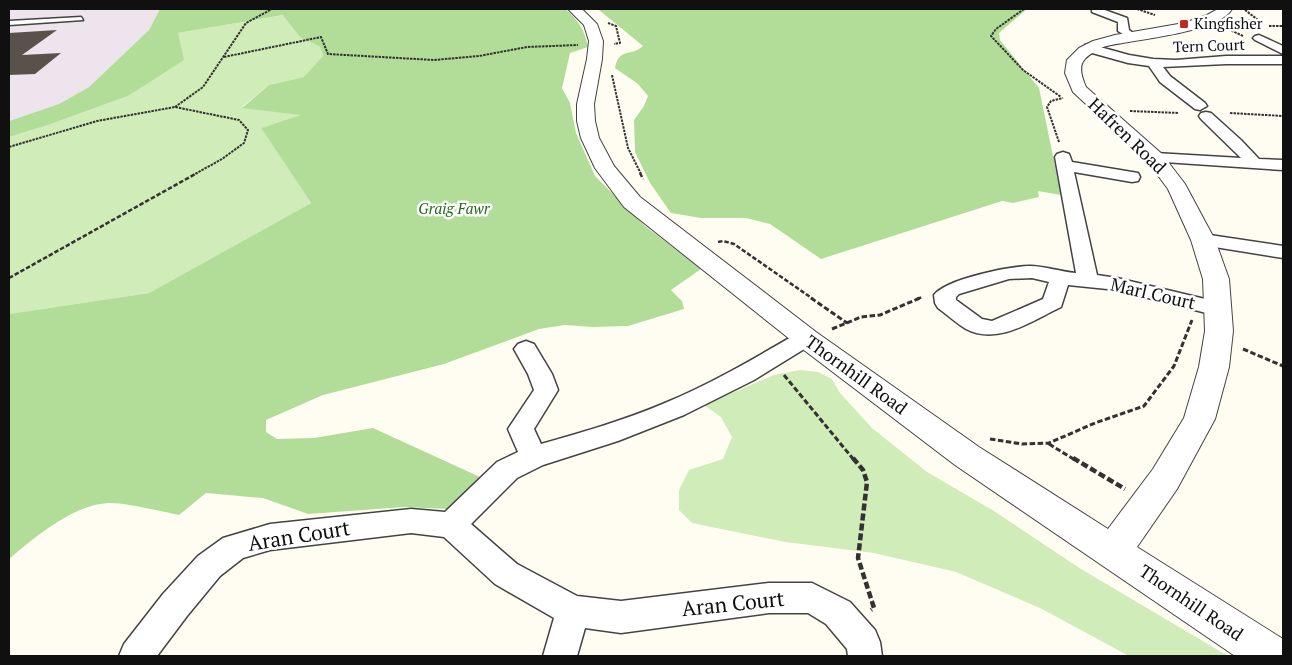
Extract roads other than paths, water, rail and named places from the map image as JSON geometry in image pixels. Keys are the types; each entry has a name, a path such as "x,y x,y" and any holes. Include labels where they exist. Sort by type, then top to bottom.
{"street":[{"name":"Thornhill Road","path":"574,9 591,24 598,46 585,106 587,128 598,156 615,184 632,202 664,229 818,334 967,456 1270,656"},
{"path":"1096,10 1123,20 1125,22 1124,32 1131,36"},
{"name":"Hafren Road","path":"1113,552 1165,479 1199,419 1214,367 1219,331 1208,307 1216,279 1203,240 1178,188 1154,158 1113,118 1090,101 1073,79 1073,62 1080,54 1100,43 1186,27 1233,14"},
{"name":"Tern Court","path":"1259,38 1283,50"},
{"name":"Tern Court","path":"1089,48 1128,59 1153,63 1176,64 1226,60 1283,60"},
{"name":"Tern Court","path":"1266,60 1283,69"},
{"name":"Tern Court","path":"1153,63 1166,79 1203,111 1255,164"},
{"path":"1154,158 1283,166"},
{"name":"Marl Court","path":"1088,280 1064,162 1132,176"},
{"path":"1203,240 1283,252"},
{"name":"Marl Court","path":"1061,278 1055,291 1053,302 999,326 986,328 974,323 946,303 945,295 952,290 1007,273 1032,272 1061,278 1116,284 1208,307"},
{"path":"451,525 507,470 534,457 608,434 675,409 818,334"},
{"path":"526,349 540,374 546,390 521,429 534,457"},
{"name":"Aran Court","path":"136,656 175,605 209,566 234,547 270,537 411,521 451,525 506,574 573,611 621,617 769,598 812,598 838,613 850,626 863,642 865,656"},
{"path":"560,656 573,611"}],"lane":[{"path":"9,23 81,19"}],"place":[{"name":"Kingfisher","path":"1184,24"}],"park label":[{"name":"Graig Fawr","path":"454,209"}]}
